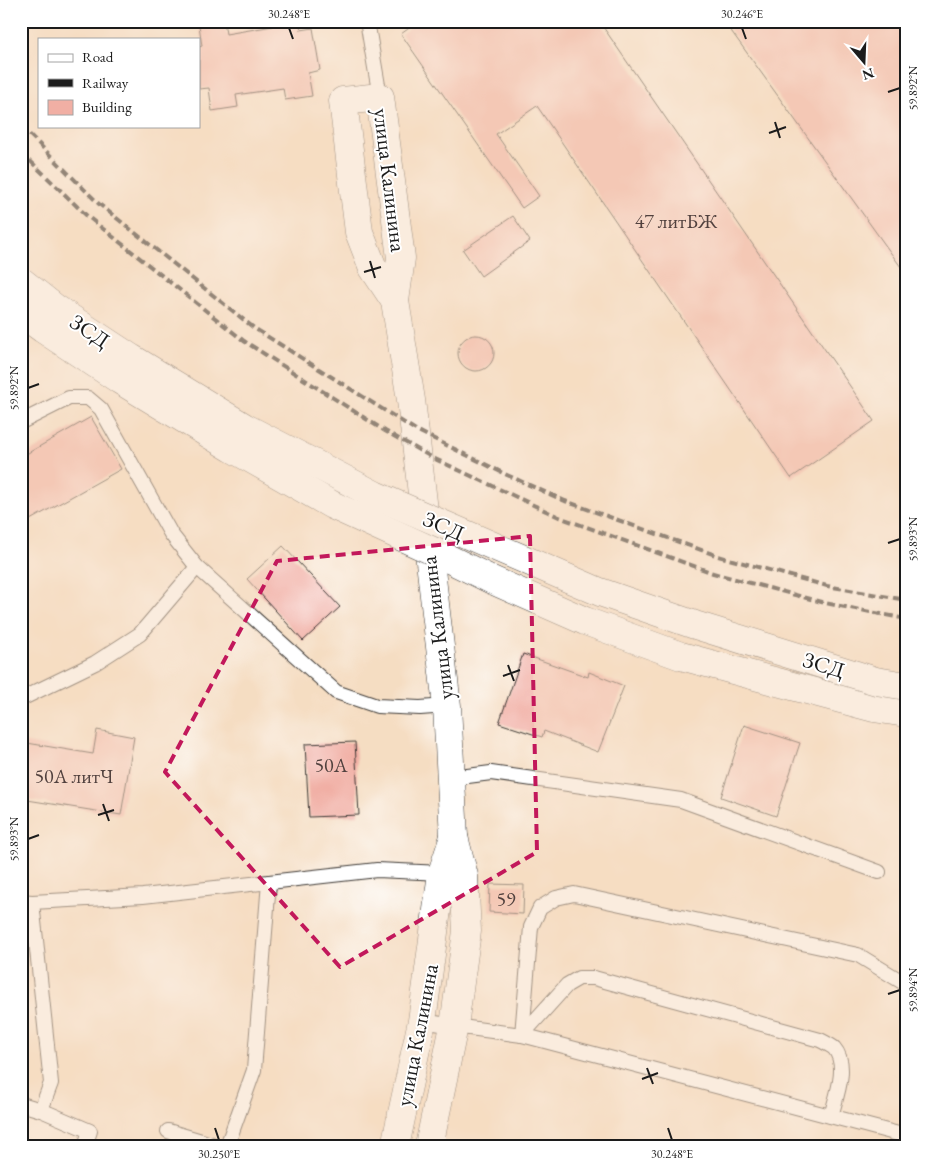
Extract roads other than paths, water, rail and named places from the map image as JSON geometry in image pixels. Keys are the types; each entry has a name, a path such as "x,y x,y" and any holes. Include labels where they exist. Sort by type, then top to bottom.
{"main road":[{"name":"улица Калинина","path":"395,301 373,268 359,232 343,101 380,97 401,258 395,301 411,400 446,706 452,778 454,837 464,876 467,931 454,1026 429,1146"},
{"name":"ЗСД","path":"21,281 56,308 131,358 253,432 375,495 600,592 695,625 866,678 906,686"},
{"name":"ЗСД","path":"21,313 120,380 240,453 332,505 492,580 585,621 680,656 874,708 906,713"},
{"name":"улица Калинина","path":"395,1146 422,1021 442,873 454,837"}],"lane":[{"path":"367,21 380,97"},
{"path":"21,422 69,398 88,398 101,409 171,534 197,567 336,692 377,706 420,708 446,706"},
{"path":"21,699 95,663 140,634 197,567"},
{"path":"452,778 490,773 681,800 879,872"},
{"path":"41,1110 51,1083 27,902 144,896 377,870 442,873"},
{"path":"227,1146 254,1070 269,882"},
{"path":"522,1034 531,927 540,908 556,898 574,894 858,955 906,985"},
{"path":"522,1034 567,985 580,978 594,978 820,1040 833,1048 840,1061 840,1077 832,1116"},
{"path":"422,1021 522,1034 906,1136"},
{"path":"21,1104 41,1110 90,1131 85,1146"},
{"path":"168,1131 218,1146"}],"railway":[{"path":"21,126 99,204 254,328 414,429 565,501 718,556 827,586 906,600"},
{"path":"21,152 87,216 244,341 385,431 433,458 559,517 713,573 825,603 906,619"}]}
